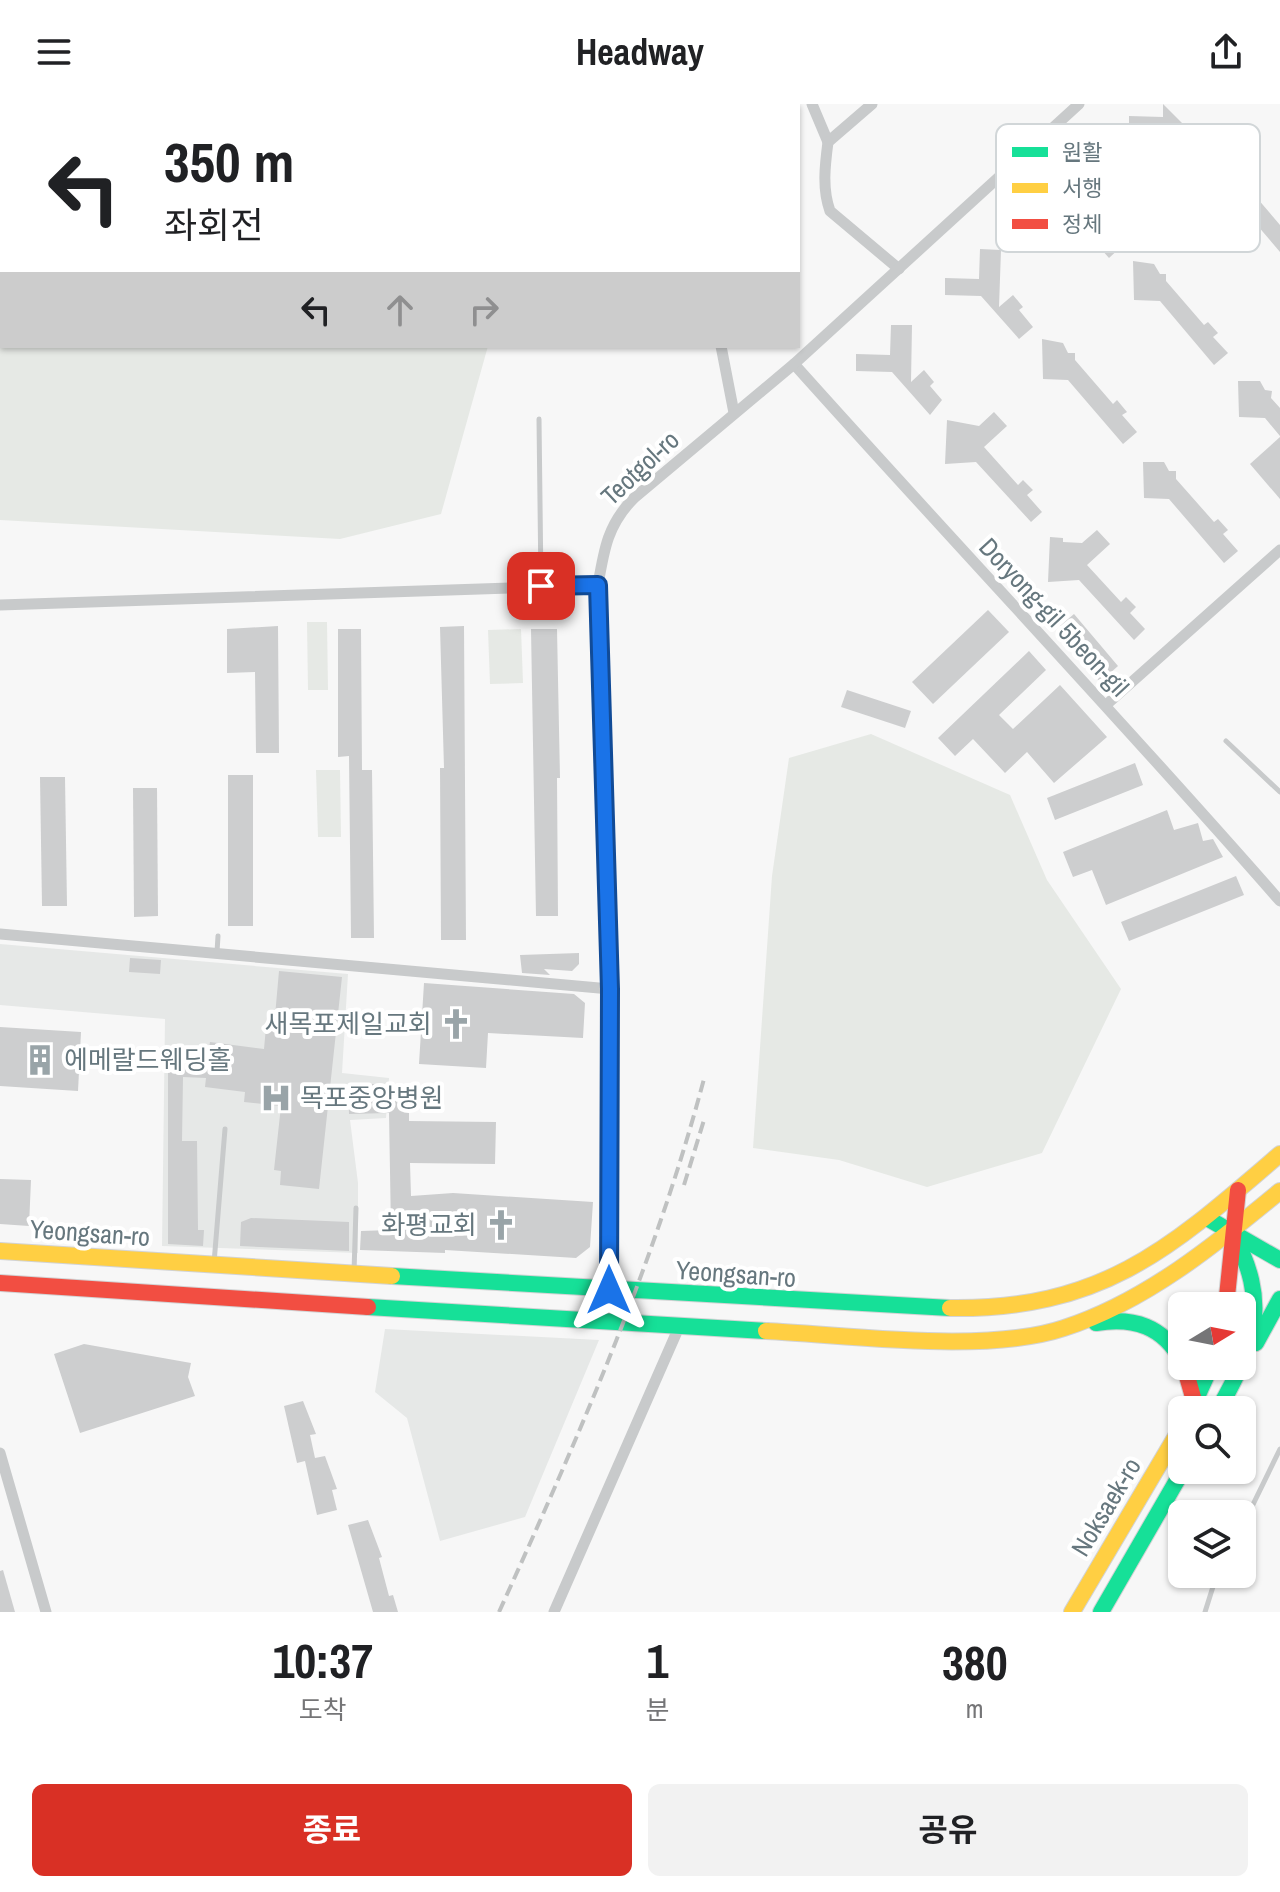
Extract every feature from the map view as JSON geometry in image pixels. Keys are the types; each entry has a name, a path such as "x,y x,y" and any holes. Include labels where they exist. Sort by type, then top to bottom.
{"street":[{"path":"812,104 828,142 824,168 830,211 899,269"},
{"path":"828,142 872,104"},
{"name":"Teotgol-ro","path":"1057,124 1079,104"},
{"name":"Teotgol-ro","path":"609,1290 610,989 598,585 606,538 620,512 794,364 996,180"},
{"path":"721,348 734,413"},
{"name":"Doryong-gil 5beon-gil","path":"794,364 1010,606 1106,705 1280,901"},
{"path":"1106,705 1280,550"},
{"path":"0,605 598,585"},
{"path":"0,934 610,989"},
{"name":"Yeongsan-ro","path":"0,1251 942,1309 1032,1304 1077,1295 1123,1275 1207,1218 1280,1154"},
{"path":"1227,1292 1238,1190"},
{"path":"1063,1329 1129,1300 1232,1232 1280,1191"},
{"path":"1207,1218 1280,1260"},
{"path":"1232,1232 1246,1258 1254,1292"},
{"path":"0,1283 945,1341 988,1341 1113,1319 1133,1320 1157,1329 1168,1338"},
{"path":"1256,1344 1280,1299"},
{"path":"554,1612 679,1327"},
{"name":"Noksaek-ro","path":"1072,1612 1168,1450"},
{"path":"0,1453 46,1612"},
{"name":"Noksaek-ro","path":"1101,1612 1175,1484"}],"lane":[{"path":"539,419 541,586"},
{"path":"1226,741 1280,792"},
{"path":"217,953 218,936"},
{"path":"214,1264 225,1129"},
{"path":"354,1273 356,1208"},
{"path":"1255,1500 1280,1449"},
{"path":"1205,1612 1213,1588"}],"shaded area":[{"path":"0,348 487,348 441,514 340,539 0,520"},
{"path":"307,622 327,622 328,690 308,690"},
{"path":"521,629 523,683 490,684 488,630"},
{"path":"871,734 1010,795 1047,880 1121,989 1042,1153 927,1187 839,1160 753,1148 772,876 789,758"},
{"path":"316,770 340,770 341,837 318,837"},
{"name":"목포중앙병원","path":"0,944 348,974 342,1073 389,1078 386,1118 350,1120 358,1183 358,1253 162,1246 165,1019 0,1005"},
{"path":"385,1329 599,1340 525,1517 440,1541 407,1418 375,1392"}],"building":[{"path":"1163,104 1183,124 1129,124 1129,116 1163,117"},
{"path":"1260,202 1280,225 1280,252 1260,229"},
{"path":"980,249 1001,252 999,307 1013,295 1023,307 1019,310 1033,327 1019,339 981,296 945,295 945,278 979,279"},
{"path":"1133,261 1154,264 1160,274 1166,274 1166,281 1204,325 1208,322 1218,333 1213,337 1228,353 1214,365 1160,301 1134,300"},
{"path":"891,325 912,325 911,382 924,370 934,382 930,386 942,400 930,415 892,372 856,371 856,354 890,355"},
{"path":"1042,339 1063,343 1068,353 1075,353 1075,360 1113,404 1117,400 1127,412 1122,415 1137,432 1123,444 1068,380 1043,379"},
{"path":"1238,381 1260,381 1265,390 1272,391 1271,398 1280,408 1280,436 1265,418 1239,417"},
{"path":"994,412 1007,426 984,447 1018,485 1023,480 1033,490 1027,495 1042,512 1031,522 976,462 945,464 947,420 979,426"},
{"path":"1280,437 1280,499 1250,464"},
{"path":"1143,462 1164,462 1169,471 1176,471 1176,479 1214,522 1218,519 1228,530 1223,534 1238,551 1224,563 1169,499 1144,498"},
{"path":"1097,530 1110,544 1087,565 1121,602 1126,597 1136,607 1130,613 1145,629 1134,640 1079,580 1048,582 1050,537 1063,538 1063,542 1082,543"},
{"path":"988,610 1009,632 933,704 912,682"},
{"path":"1074,614 1118,666 1100,682 1068,644 1072,640 1060,626"},
{"path":"278,626 279,753 256,753 255,672 227,673 227,629"},
{"path":"464,626 466,940 441,940 440,768 444,768 440,627"},
{"path":"338,629 361,629 362,770 372,770 374,938 351,938 349,756 338,757"},
{"path":"531,629 557,629 560,778 557,778 558,916 536,916"},
{"path":"1029,651 1046,670 999,715 1013,729 1060,685 1107,737 1054,783 1027,752 1005,773 973,739 955,756 938,738"},
{"path":"847,690 911,711 905,728 841,707"},
{"path":"1135,763 1143,785 1055,820 1047,798"},
{"path":"228,775 253,775 253,926 228,926"},
{"path":"40,777 65,777 67,906 42,906"},
{"path":"133,788 157,788 158,916 134,917"},
{"path":"1167,810 1174,830 1198,823 1203,841 1213,839 1223,857 1106,905 1092,870 1073,877 1063,852"},
{"path":"1236,876 1244,895 1129,941 1121,922"},
{"path":"579,953 579,964 572,971 544,969 550,975 522,973 520,955"},
{"path":"130,958 161,960 160,974 129,972"},
{"path":"279,971 342,977 319,1189 280,1185 281,1171 274,1170 281,1106 244,1102 245,1092 205,1087 206,1078 183,1077 182,1141 197,1141 198,1230 204,1230 203,1246 168,1244 168,1046 209,1048 210,1042 264,1049 267,1016 275,1016"},
{"path":"424,983 574,994 585,1003 583,1038 488,1033 486,1068 419,1064"},
{"name":"에메랄드웨딩홀","path":"0,1027 81,1032 78,1091 0,1086"},
{"path":"348,1084 380,1084 380,1098 409,1098 409,1121 496,1122 495,1164 410,1163 411,1196 453,1193 593,1202 590,1247 576,1258 445,1250 445,1253 360,1250 361,1231 391,1230 389,1113 349,1114"},
{"path":"0,1179 31,1180 29,1226 0,1224"},
{"path":"251,1218 349,1222 349,1251 240,1246 241,1222"},
{"path":"84,1344 191,1363 188,1377 195,1396 80,1433 54,1354"},
{"path":"303,1401 316,1434 310,1435 315,1458 325,1456 337,1489 332,1490 337,1510 317,1515 305,1461 297,1463 284,1406"},
{"path":"368,1520 382,1557 379,1558 389,1596 393,1595 398,1612 373,1612 348,1525"},
{"path":"3,1570 15,1612 0,1612 0,1571"}],"railway":[{"path":"499,1612 586,1415 639,1281 705,1075"},
{"path":"684,1185 704,1120"}],"traffic: fast":[{"path":"1207,1218 1280,1260"},
{"path":"1226,1396 1242,1364 1254,1322 1251,1280 1232,1232"},
{"path":"392,1276 950,1308"},
{"path":"1256,1343 1280,1299"},
{"path":"368,1307 766,1331"},
{"path":"1096,1323 1135,1323 1156,1332 1168,1342"},
{"path":"1197,1396 1205,1380"},
{"path":"1101,1612 1175,1484"}],"traffic: slow":[{"path":"950,1308 1004,1306 1051,1298 1093,1285 1132,1267 1204,1218 1280,1154"},
{"path":"766,1331 958,1341 1032,1336 1064,1328 1123,1303 1178,1270 1280,1191"},
{"path":"0,1251 392,1276"},
{"path":"1072,1612 1168,1450"}],"traffic: jam":[{"path":"1227,1292 1238,1190"},
{"path":"0,1283 368,1307"},
{"path":"1188,1380 1193,1396"}],"place":[{"name":"새목포제일교회","path":"456,1024"},
{"name":"에메랄드웨딩홀","path":"40,1060"},
{"name":"목포중앙병원","path":"276,1098"},
{"name":"화평교회","path":"501,1225"}],"route":[{"path":"541,586 598,585 610,989 609,1290"}]}
